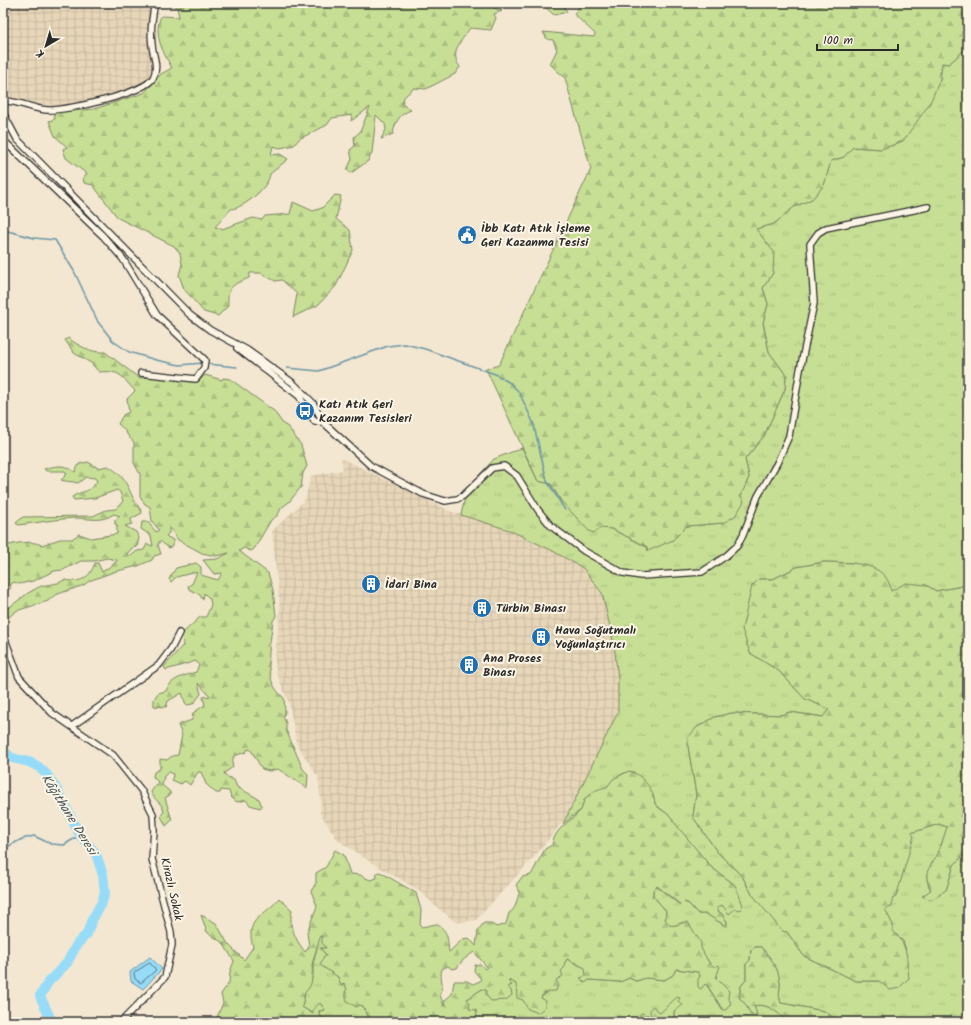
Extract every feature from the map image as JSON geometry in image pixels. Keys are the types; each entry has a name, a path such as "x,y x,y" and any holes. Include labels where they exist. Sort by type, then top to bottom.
{"street":[{"path":"5,101 29,108 60,110 96,102 142,87 153,78 156,65 152,45 152,17 155,3"},
{"path":"3,113 17,139 181,306 199,322 227,340 253,354 298,388 312,403 323,422 371,466 384,475 435,499 444,501 457,499 467,492 492,468 504,466 517,476 538,510 551,526 584,551 615,569 641,576 702,572 726,556 740,541 758,496 777,463 789,436 814,303 810,250 814,238 826,228 928,207"},
{"path":"3,140 103,236 122,259 157,315 205,360 204,368 196,380 142,373"},
{"path":"72,726 159,665 171,649 180,633"},
{"name":"Kirazlı Sokak","path":"3,634 20,677 52,713 114,755 141,790 153,814 154,830 152,859 171,932 172,945 165,978 121,1022"}],"shaded area":[{"path":"3,3 158,3 155,28 157,66 150,81 116,97 55,108 3,95"},
{"path":"341,458 450,511 509,530 551,550 583,568 602,593 614,644 618,679 618,712 565,819 535,856 476,920 457,923 433,904 420,891 369,861 338,840 320,813 321,802 318,777 297,745 289,703 277,675 275,661 280,608 272,531 305,500 311,476 343,470"}],"green space":[{"path":"169,3 482,3 502,11 494,14 496,18 491,30 470,28 456,52 457,62 460,67 455,74 426,89 414,88 404,97 402,104 411,110 403,114 398,119 393,134 381,139 386,130 385,124 376,115 372,153 368,161 351,173 347,170 352,159 350,150 355,146 354,137 360,132 370,107 351,121 352,115 332,118 327,125 299,139 294,145 280,148 273,146 271,155 280,154 288,159 270,174 269,179 261,191 249,201 231,209 215,227 222,229 253,218 262,220 265,216 290,214 293,202 313,211 322,208 335,195 341,196 336,219 350,230 353,250 336,286 318,305 293,317 297,294 282,280 275,281 261,273 250,273 249,278 232,287 228,294 228,306 218,316 204,312 184,289 179,275 182,264 180,253 174,246 118,218 93,185 84,183 83,177 87,174 66,158 63,149 67,147 55,136 49,121 55,119 54,113 94,109 144,93 161,74 172,68 162,50 158,30 161,16 179,17 177,7"},
{"path":"541,3 566,3 564,7 567,12 554,15"},
{"path":"582,3 968,3 968,50 963,51 949,64 942,63 940,79 930,103 903,141 882,149 853,147 844,157 831,161 824,185 812,199 794,207 774,224 756,229 774,252 773,273 763,288 768,304 763,323 769,352 786,375 785,389 764,436 745,459 749,477 741,496 744,502 735,516 723,523 687,526 673,540 648,551 647,547 612,529 600,528 594,533 589,531 561,501 551,484 538,481 486,369 499,365 591,169 565,78 550,64 557,50 553,40 547,39 543,32 594,37 595,34 574,14"},
{"path":"968,50 968,124 966,132 968,139 968,585 936,591 926,585 891,591 854,563 824,562 797,567 773,579 759,579 750,653 779,671 805,699 829,708 824,717 790,712 781,715 732,713 715,717 696,728 688,746 696,794 693,817 718,853 742,876 752,894 787,932 804,956 856,981 879,981 906,950 903,941 892,930 893,925 884,909 892,899 910,833 939,824 948,827 939,850 928,871 927,879 931,891 946,890 954,865 968,850 968,1022 853,1022 837,1020 824,1011 781,1003 779,995 780,984 776,968 761,947 755,947 751,950 750,960 746,964 746,980 741,986 739,997 746,1005 751,1015 754,1006 759,1005 769,1007 788,1022 735,1022 733,1019 728,1018 729,1022 721,1022 719,1020 717,1022 683,1022 680,1019 674,1019 674,1011 660,1013 654,1007 652,1019 647,1014 646,1017 636,1019 637,1022 629,1022 628,1020 624,1021 620,1019 619,1022 615,1020 615,1022 477,1022 469,1009 466,999 482,989 486,990 507,987 510,980 516,984 529,1009 548,991 567,959 586,968 586,976 589,980 620,982 629,978 636,981 646,978 664,980 673,975 676,969 698,972 723,1010 728,991 716,978 714,967 708,961 683,922 675,926 669,926 665,919 666,911 653,896 653,890 656,886 680,905 684,902 689,904 698,914 706,914 726,926 727,922 717,908 722,905 735,885 711,867 672,821 672,818 655,804 654,797 634,772 622,774 605,789 584,800 582,809 563,824 618,712 618,679 614,644 602,593 583,568 551,550 509,530 461,515 467,489 494,459 522,448 538,481 551,484 561,501 600,527 612,529 647,547 673,540 687,526 723,523 741,496 749,477 745,459 764,436 785,389 786,375 769,352 763,322 768,304 763,288 773,273 756,229 774,224 794,207 812,199 824,185 831,161 844,157 853,147 882,149 940,79 942,63 949,64 963,51"},
{"path":"68,338 85,348 105,352 139,378 151,377 193,382 199,381 205,375 222,380 223,378 230,379 274,411 301,445 307,466 303,473 301,487 289,502 281,508 278,515 271,520 254,549 251,551 244,548 239,551 268,573 273,590 276,616 273,621 270,641 270,672 272,682 277,691 284,698 285,712 283,717 286,723 286,730 303,769 308,774 307,788 278,769 269,771 262,769 251,750 248,749 246,752 234,756 232,762 233,767 224,773 226,776 234,780 237,787 259,799 262,806 260,808 250,805 246,800 237,802 231,797 229,791 221,790 220,793 216,793 206,784 201,772 198,772 190,785 185,781 181,784 172,780 173,774 169,772 164,776 162,785 170,792 170,795 165,798 172,820 166,826 161,816 164,811 163,808 151,792 158,782 153,777 154,772 160,769 160,759 167,760 172,756 178,755 182,735 178,725 192,720 193,713 205,705 203,697 210,696 198,683 201,694 193,704 186,705 182,693 168,701 166,707 154,706 154,699 158,693 166,691 171,683 178,678 196,672 199,665 196,661 166,670 164,667 183,645 182,634 200,617 206,617 211,605 210,599 204,593 203,600 200,595 189,589 188,586 192,584 197,572 176,577 171,582 169,579 176,568 196,563 201,567 201,575 218,580 222,573 214,574 203,560 217,559 229,553 216,556 202,553 178,540 169,527 169,533 166,536 173,540 173,545 169,548 160,541 158,545 161,554 154,556 152,560 138,566 113,572 89,581 84,585 55,595 48,601 16,611 3,622 3,611 32,590 40,586 57,583 64,580 75,581 84,579 90,573 95,563 98,563 102,572 117,560 107,558 94,561 81,561 63,570 54,571 33,581 19,584 14,582 11,584 10,589 3,590 5,572 3,547 5,546 28,542 42,545 60,539 72,539 79,534 91,538 117,534 115,520 120,516 114,514 109,517 99,519 75,518 18,525 16,523 23,517 93,516 106,510 116,509 123,501 120,492 117,490 95,498 74,500 72,497 88,490 94,485 97,481 95,478 86,477 78,483 65,481 61,480 67,474 65,471 46,471 44,469 64,466 75,472 79,464 88,462 98,468 108,466 118,473 142,513 131,519 132,524 125,526 136,532 139,538 137,547 132,548 127,554 131,556 137,551 144,550 147,544 153,546 151,536 141,529 142,522 148,522 156,532 159,530 152,521 150,507 145,504 140,496 140,474 134,463 134,442 118,424 123,415 129,412 127,399 135,391 120,375 112,372 99,372 91,363 74,353 65,340"},
{"path":"824,562 855,563 874,568 888,581 891,591 906,583 926,585 936,591 968,585 968,850 954,865 946,890 931,900 922,896 931,890 928,884 927,874 939,850 947,827 939,824 911,833 914,836 896,897 892,899 892,907 885,909 893,925 892,930 904,946 907,957 909,978 899,988 890,990 879,981 856,981 804,956 787,932 782,931 752,894 742,876 718,853 693,817 696,794 688,738 696,728 715,717 732,713 781,715 790,712 823,717 829,709 805,699 779,671 750,653 742,629 752,586 759,579 773,579 797,567"},
{"path":"629,771 641,778 650,789 655,804 672,818 711,867 735,885 743,905 740,910 735,909 729,914 722,905 717,908 727,922 726,926 706,914 698,914 689,904 684,902 681,905 657,886 653,890 653,896 666,911 665,919 669,925 688,922 701,943 701,948 708,961 714,967 718,965 720,966 716,978 729,991 728,997 731,1003 726,1010 723,1010 707,985 705,984 701,989 698,987 698,979 700,976 698,972 676,969 673,975 664,980 646,978 636,981 629,978 620,982 589,980 585,983 580,978 586,976 585,968 567,959 564,964 565,967 561,971 563,976 556,980 558,984 556,991 547,992 542,996 541,998 546,1001 545,1007 538,1013 528,1009 523,1000 517,998 516,984 509,980 508,981 512,985 507,987 511,990 512,995 506,1000 491,1001 486,995 486,990 482,989 467,999 470,1003 469,1009 476,1010 477,1014 475,1020 477,1022 378,1022 369,1018 363,1006 359,1005 356,1007 347,1001 345,992 347,989 344,983 341,986 338,977 320,965 324,956 326,955 320,948 326,948 322,943 322,936 320,936 313,961 310,986 305,992 302,1007 313,1014 313,1009 320,1003 325,1010 319,1011 319,1015 325,1019 326,1022 215,1022 223,1003 221,994 229,983 230,972 234,961 223,943 207,932 201,915 216,923 228,944 244,960 253,947 251,929 254,923 279,898 292,910 292,927 305,952 309,947 307,932 317,906 311,891 316,883 316,873 326,867 335,850 344,855 350,874 360,875 370,880 377,878 376,873 380,872 416,893 421,910 420,925 422,927 436,924 443,929 447,935 449,952 463,939 469,938 476,946 478,930 484,923 489,923 497,927 506,924 509,913 514,909 520,892 516,885 522,877 531,875 545,849 552,845 556,834 560,829 581,810 583,802 591,793 607,787 613,779","holes":["474,952 487,967 485,969 480,964 475,965 474,971 481,979 473,984 467,981 454,981 452,994 444,1001 444,1006 440,995 442,987 442,969 448,966 452,969 457,968 463,960"]},
{"path":"323,935 327,948 321,948 326,955 321,965 338,977 341,985 344,982 351,996 363,1006 369,1018 378,1022 326,1022 325,1019 319,1016 319,1011 325,1010 320,1003 313,1014 302,1007 305,992 313,976 313,964 320,936"},
{"path":"755,947 761,947 776,968 780,984 779,995 781,1003 824,1011 837,1020 853,1022 788,1022 769,1007 759,1005 754,1006 757,1014 751,1015 746,1005 739,997 741,986 746,980 746,964 750,960 751,950"},
{"path":"677,997 680,998 678,1001 683,1005 674,1011 674,1018 680,1019 683,1022 637,1022 636,1019 641,1019 640,1014 643,1013 646,1017 647,1014 651,1018 650,1010 653,1006 660,1013"}],"water":[{"path":"150,957 162,969 143,989 131,981 130,972"}],"waterway":[{"path":"4,230 34,238 55,240 74,271 98,322 113,341 129,352 180,365 203,363"},
{"path":"287,368 319,371 388,346 405,344 425,349 495,374 510,383 519,392 533,422 547,481 565,510"},
{"path":"207,364 237,367"},
{"name":"Kâğıthane Deresi","path":"3,751 12,758 29,762 39,767 47,775 58,792 80,835 96,854 103,875 105,892 87,934 77,944 67,963 49,981 40,996 52,1022"},
{"path":"3,849 22,839 34,836 51,844 64,845 80,835"}],"place":[{"name":"İbb Katı Atık İşleme Geri Kazanma Tesisi","path":"467,235"},
{"name":"Katı Atık Geri Kazanım Tesisleri","path":"305,411"},
{"name":"İdari Bina","path":"371,584"},
{"name":"Türbin Binası","path":"482,608"},
{"name":"Hava Soğutmalı Yoğunlaştırıcı","path":"541,637"},
{"name":"Ana Proses Binası","path":"469,665"}]}
